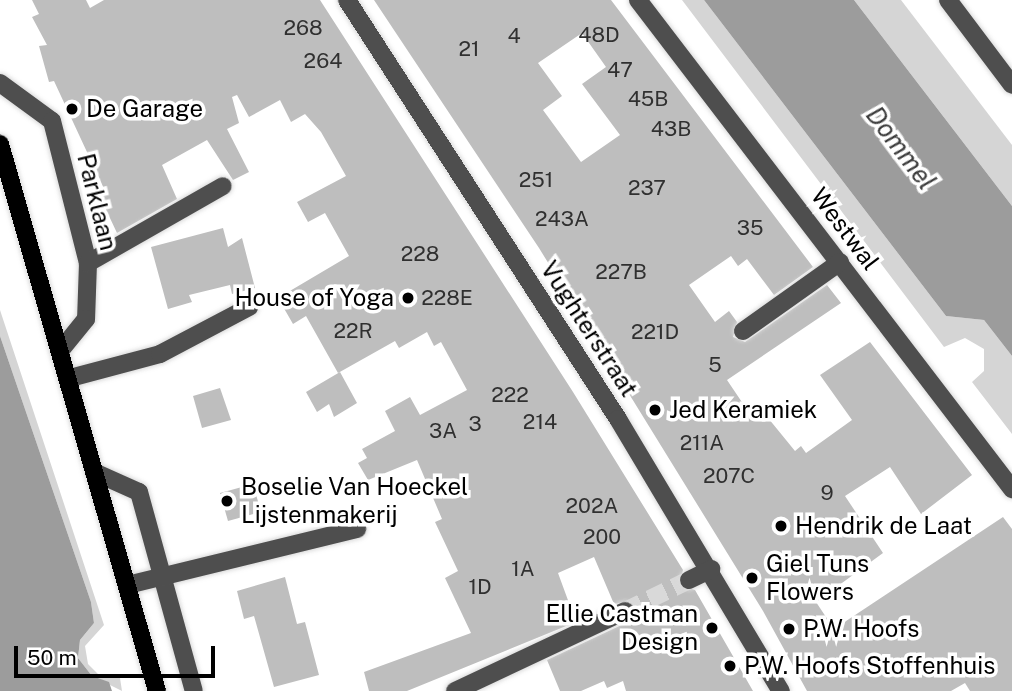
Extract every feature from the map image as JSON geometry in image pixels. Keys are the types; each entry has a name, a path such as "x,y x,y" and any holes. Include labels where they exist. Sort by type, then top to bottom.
{"main road":[{"path":"0,144 70,378 157,691"}],"street":[{"name":"Vughterstraat","path":"347,0 712,569 781,691"},
{"name":"Westwal","path":"638,0 1012,489"},
{"path":"948,0 1012,85"},
{"name":"Parklaan","path":"0,83 52,121 88,263 86,319 60,351"},
{"path":"88,263 223,186"},
{"path":"743,331 840,262"},
{"path":"70,378 160,354 249,307"},
{"path":"94,472 139,492 194,691"},
{"path":"127,585 357,529"},
{"path":"689,580 712,569"},
{"path":"455,691 625,611"}],"shaded area":[{"path":"682,0 704,0 946,316 984,320 1012,356 1012,434 972,382 984,371 984,349 965,338 944,347"},
{"path":"854,0 901,0 1012,145 1012,206"},
{"path":"0,310 104,625 85,646 88,664 101,677 120,678 122,691 92,676 78,658 80,640 94,623 91,602 0,336"}],"water":[{"name":"Dommel","path":"704,0 854,0 1012,206 1012,356 984,320 946,316"},
{"path":"0,336 91,602 94,623 80,640 78,658 92,676 109,682 112,691 0,691"}],"building":[{"path":"32,0 86,0 90,8 104,0 320,0 573,392 683,570 679,585 695,590 753,691 626,691 623,681 607,688 604,681 581,691 560,691 547,660 630,621 636,613 631,601 614,604 594,557 558,573 576,622 407,691 369,691 364,672 471,633 445,578 458,571 435,522 442,519 417,460 368,480 358,463 367,458 362,449 395,431 385,411 410,397 420,415 467,390 441,342 434,346 427,332 399,348 395,341 338,373 306,316 293,324 278,298 349,256 325,213 308,222 297,202 346,176 321,132 305,114 291,122 280,100 249,117 237,95 232,97 239,123 227,129 249,172 233,180 207,140 162,165 177,199 117,233 101,199 106,193 54,81 49,82 39,46 47,45 32,17 39,14"},
{"path":"374,0 611,0 813,267 774,295 747,259 738,266 731,256 689,285 715,322 729,311 737,322 733,337 745,342 827,285 841,303 727,380 754,420 764,413 795,451 801,446 806,453 852,420 820,375 870,342 972,475 921,514 890,467 845,496 883,553 816,602 834,629 1003,517 1012,529 1012,691 970,691 965,683 951,691 807,691 763,611 539,248","holes":["582,33 606,67 582,84 620,135 581,162 543,110 562,96 538,63"]},
{"path":"223,228 228,247 242,238 255,288 232,294 230,285 189,295 192,302 168,309 151,247"},
{"path":"340,372 357,403 334,417 329,404 317,412 306,392"},
{"path":"220,388 231,420 202,428 193,396"},
{"path":"253,484 261,512 228,521 220,493"},
{"path":"285,577 297,624 305,622 319,675 274,687 254,616 244,619 237,591"}],"tunnel":[{"path":"625,611 689,580"}],"place":[{"name":"De Garage","path":"72,109"},
{"name":"House of Yoga","path":"408,298"},
{"name":"Jed Keramiek","path":"655,410"},
{"name":"Boselie Van Hoeckel Lijstenmakerij","path":"227,501"},
{"name":"Hendrik de Laat","path":"781,526"},
{"name":"Giel Tuns Flowers","path":"752,578"},
{"name":"Ellie Castman Design","path":"712,628"},
{"name":"P.W. Hoofs","path":"789,629"},
{"name":"P.W. Hoofs Stoffenhuis","path":"730,666"}]}
